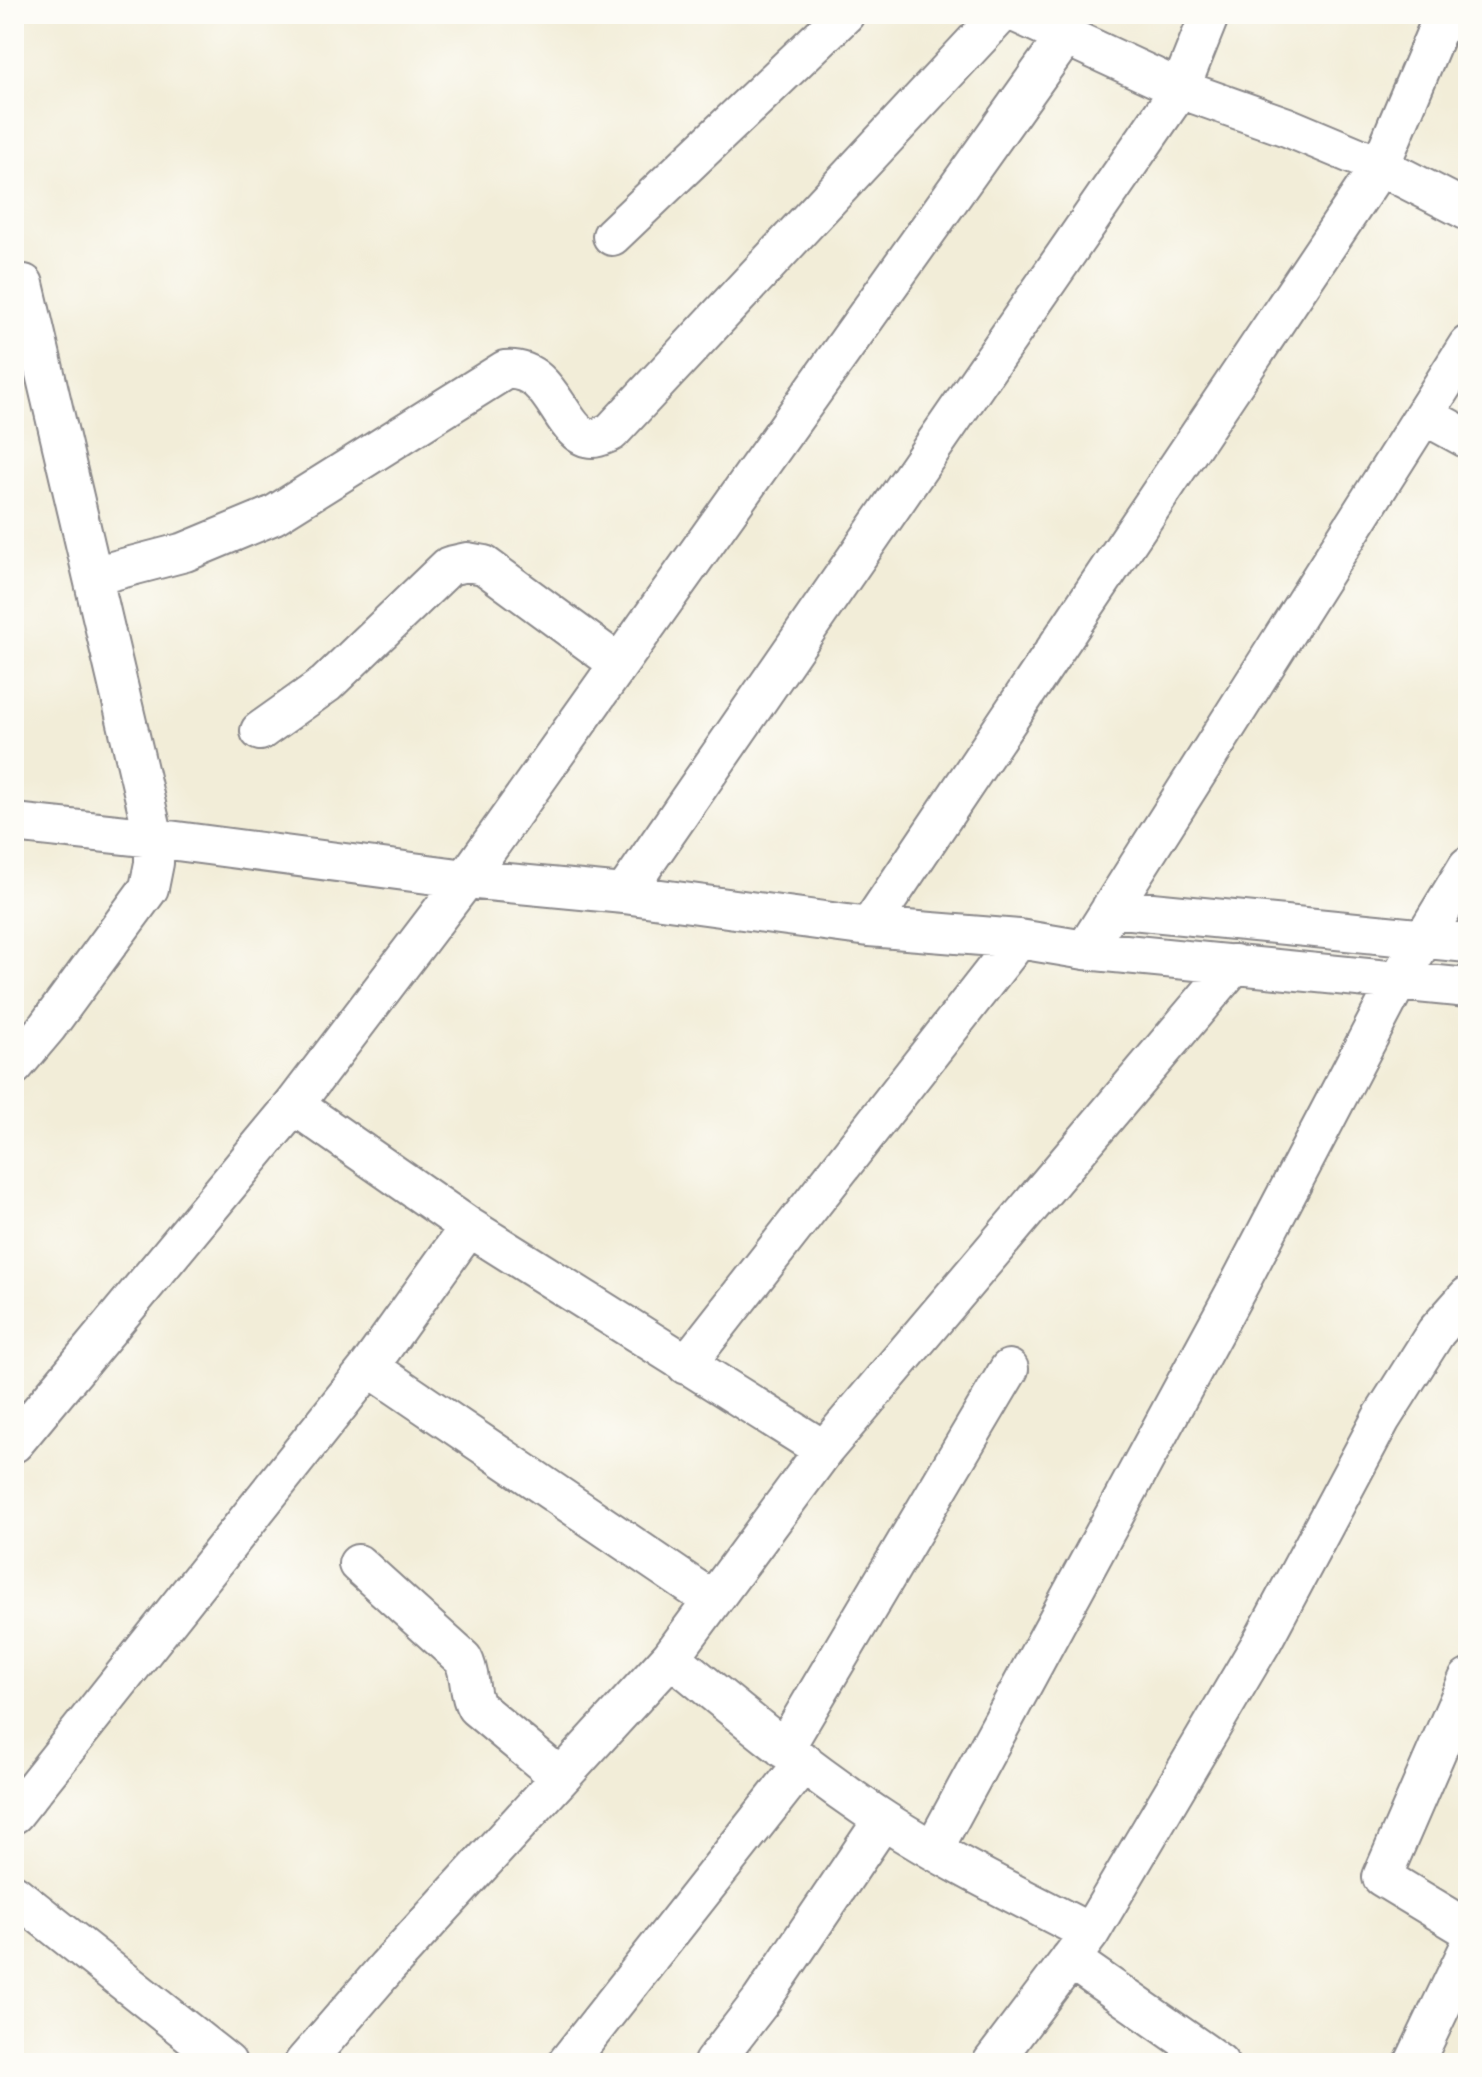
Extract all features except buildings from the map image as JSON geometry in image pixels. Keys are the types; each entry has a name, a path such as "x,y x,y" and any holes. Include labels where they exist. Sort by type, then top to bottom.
{"street":[{"path":"612,236 845,14"},
{"path":"93,576 185,552 274,515 505,370 519,369 532,374 580,435 594,438 611,432 1001,14"},
{"path":"1018,14 1180,89 1287,127 1380,166 1468,211"},
{"path":"624,894 1180,89 1210,14"},
{"path":"869,927 1380,166 1444,14"},
{"path":"14,1443 294,1105 466,879 1065,37"},
{"path":"14,1066 47,1027 152,863 93,576 24,284"},
{"path":"1085,950 1468,345"},
{"path":"1424,415 1468,439"},
{"path":"260,731 326,684 449,566 467,562 484,565 619,664"},
{"path":"14,823 152,863 466,879 624,894 869,927 1019,939 1085,950 1468,988"},
{"path":"933,1850 1239,1285 1399,979 1468,866"},
{"path":"1111,908 1468,943"},
{"path":"686,1365 1019,939"},
{"path":"304,2063 387,1967 671,1657 824,1450 1235,964"},
{"path":"294,1105 469,1227 824,1450"},
{"path":"14,1814 369,1367 469,1227"},
{"path":"992,2063 1080,1946 1263,1640 1381,1419 1436,1332 1468,1296"},
{"path":"369,1367 712,1600"},
{"path":"567,2063 794,1756 1009,1369"},
{"path":"358,1564 463,1659 469,1672 470,1696 476,1707 560,1777"},
{"path":"671,1657 794,1756 883,1820 1080,1946 1219,2063"},
{"path":"1468,1679 1382,1877 1468,1929"},
{"path":"713,2063 761,2001 883,1820"},
{"path":"14,1894 227,2063"},
{"path":"1414,2063 1468,1950"}]}
